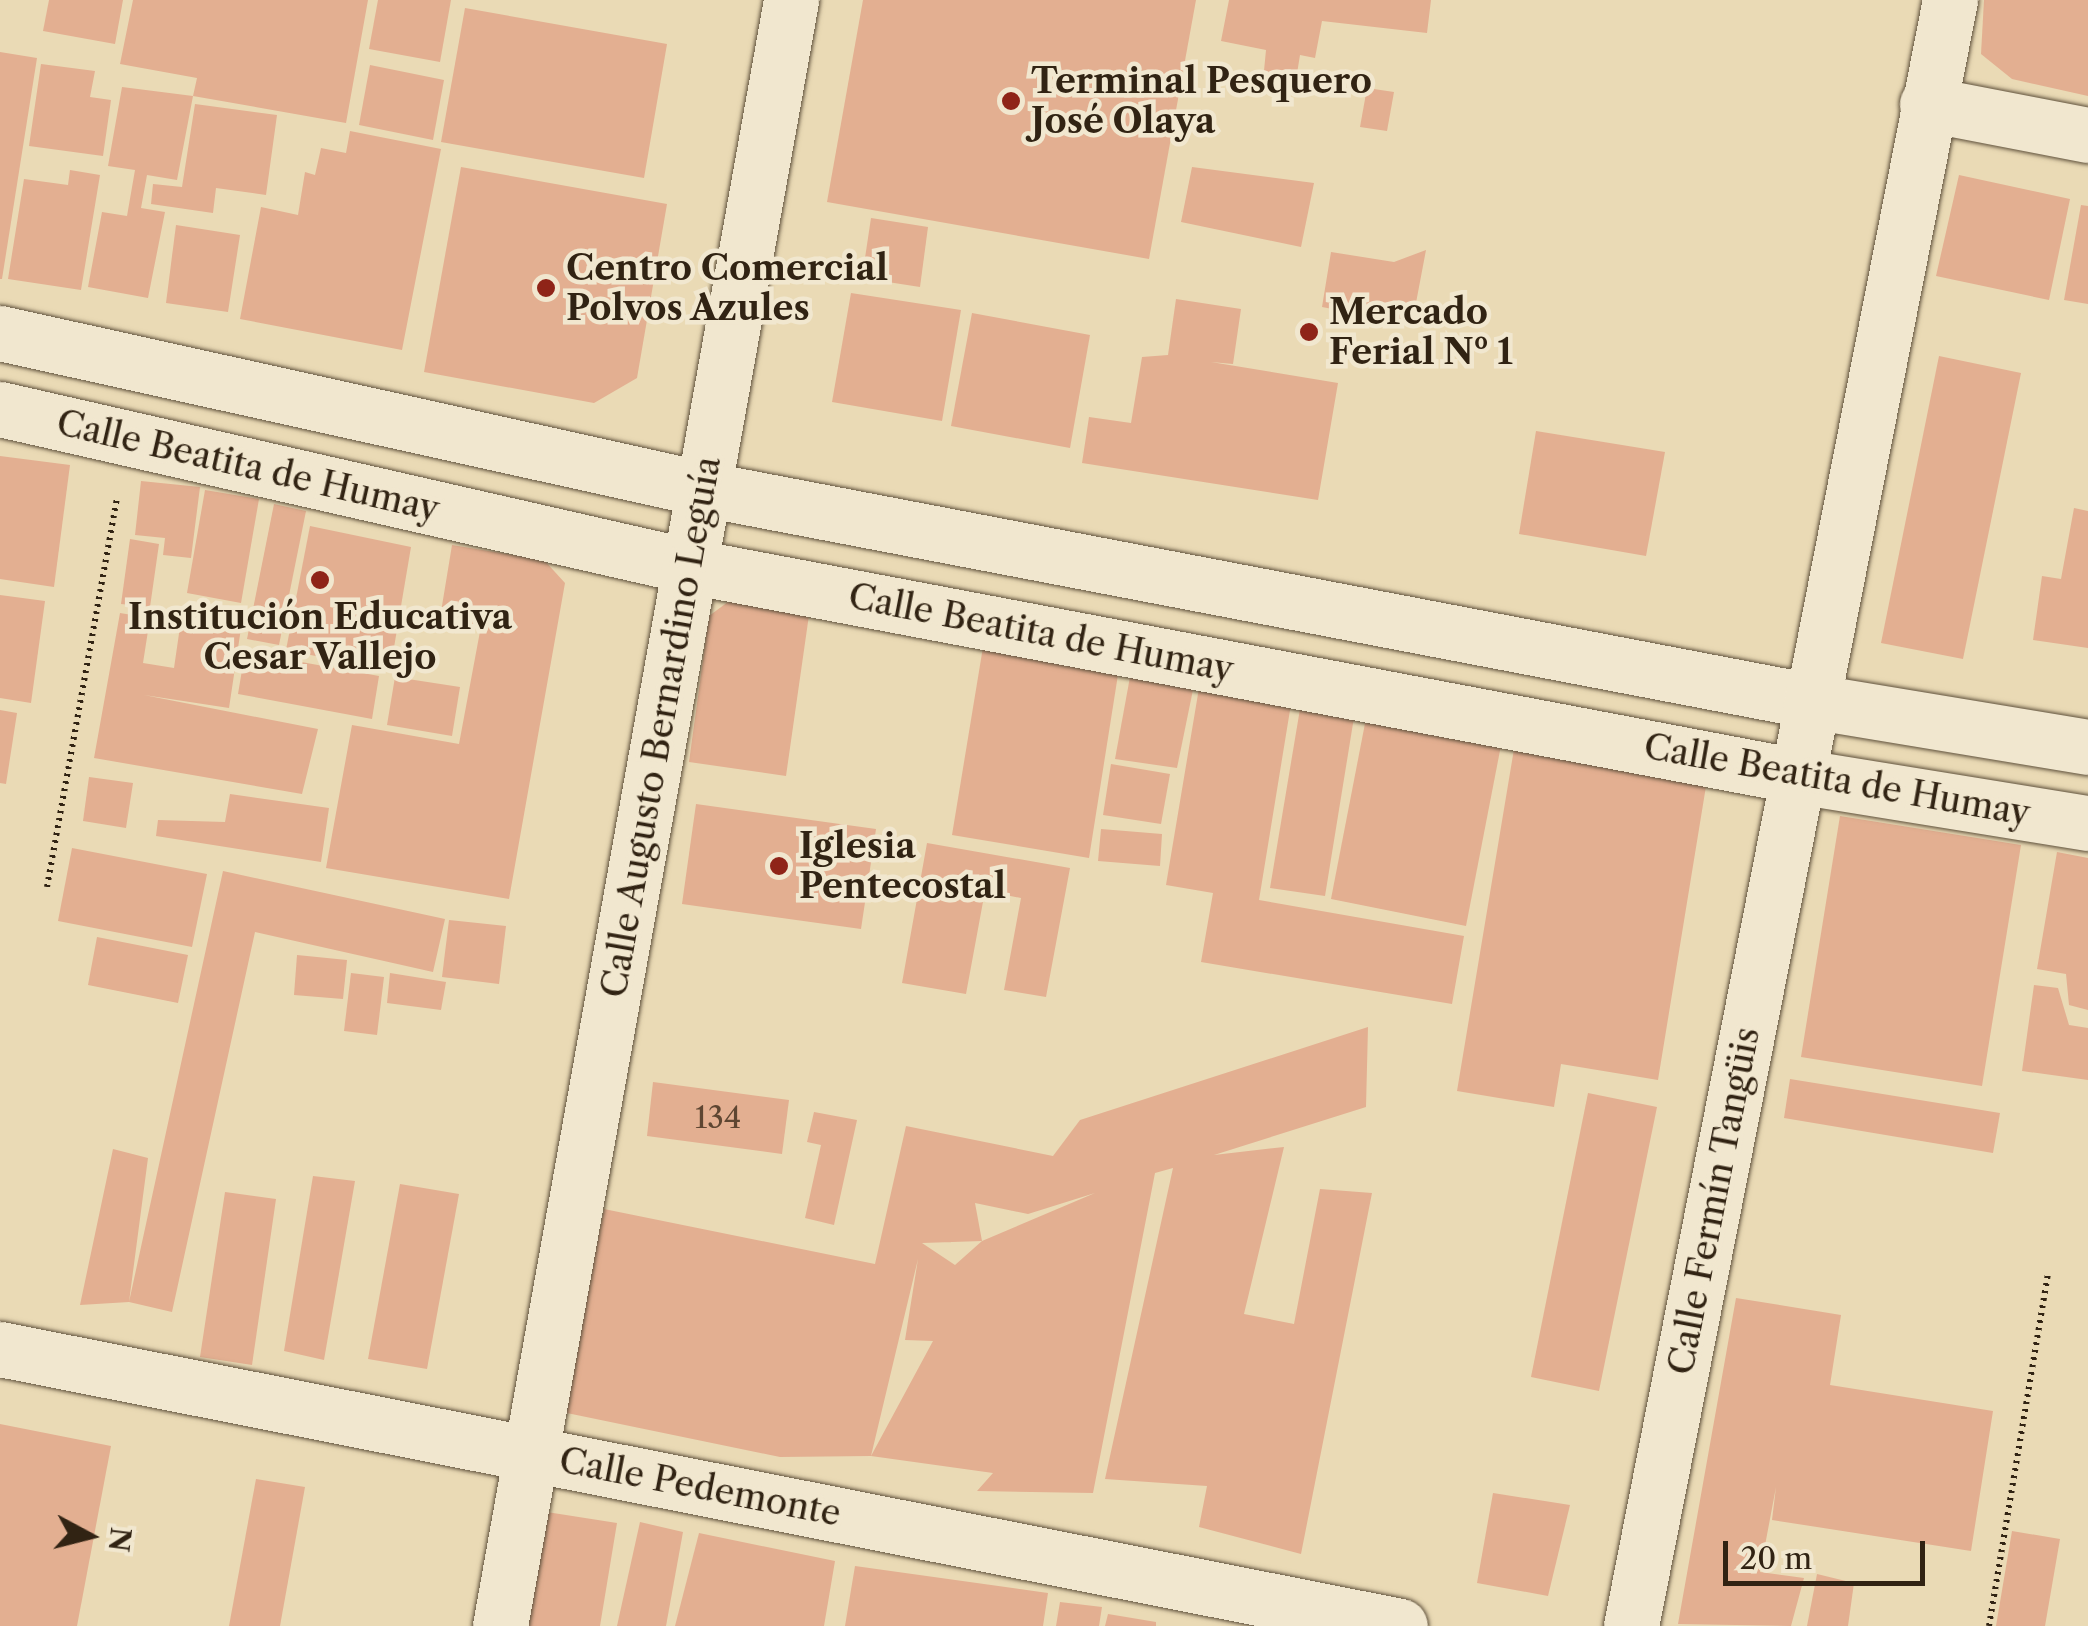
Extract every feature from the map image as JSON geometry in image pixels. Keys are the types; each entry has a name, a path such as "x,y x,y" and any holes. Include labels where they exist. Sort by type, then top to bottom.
{"street":[{"name":"Calle Augusto Bernardino Leguía","path":"500,1626 791,0"},
{"name":"Calle Fermín Tangüis","path":"1631,1626 1950,0"},
{"path":"1927,104 2088,135"},
{"name":"Calle Beatita de Humay","path":"0,332 704,489 1810,702 2088,748"},
{"name":"Calle Beatita de Humay","path":"0,409 689,566 1797,776 2088,823"},
{"name":"Calle Pedemonte","path":"0,1348 1400,1626"}],"path":[{"path":"46,887 128,438"},
{"path":"1989,1626 2048,1275"}],"building":[{"path":"49,0 123,0 115,44 43,31"},
{"path":"133,0 368,0 346,123 193,96 197,78 120,64"},
{"path":"378,0 451,0 440,62 369,49"},
{"name":"Terminal Pesquero José Olaya","path":"863,0 1196,0 1149,259 827,202"},
{"path":"1229,0 1431,0 1427,33 1322,21 1315,58 1300,55 1295,86 1263,81 1266,50 1221,41"},
{"path":"1984,0 2088,0 2088,96 2012,79 1981,54"},
{"path":"465,8 667,44 644,178 441,142"},
{"path":"0,52 37,58 2,279 0,279"},
{"path":"41,64 95,71 90,97 111,100 103,156 29,146"},
{"path":"370,65 444,80 433,140 359,125"},
{"path":"122,87 193,96 177,180 147,175 141,208 165,212 148,298 88,287 102,212 127,216 135,170 108,166"},
{"path":"1367,88 1394,92 1387,131 1360,127"},
{"path":"195,104 277,115 266,195 216,188 213,213 151,204 153,184 182,187"},
{"path":"350,131 441,149 402,350 240,319 261,207 298,215 305,172 315,175 321,148 346,153"},
{"name":"Centro Comercial Polvos Azules","path":"461,167 667,204 637,378 594,403 424,372"},
{"path":"1192,167 1314,183 1301,247 1181,222"},
{"path":"70,170 100,175 81,290 8,279 24,179 68,185"},
{"path":"1959,175 2070,199 2049,300 1936,276"},
{"path":"2081,205 2088,206 2088,304 2064,300"},
{"path":"871,218 928,227 920,287 862,278"},
{"path":"176,225 240,235 228,312 166,303"},
{"path":"1426,250 1412,324 1322,307 1331,252 1394,262"},
{"path":"851,293 961,310 942,421 832,402"},
{"path":"1176,299 1241,309 1233,364 1211,362 1338,383 1318,500 1082,463 1089,417 1131,423 1142,357 1168,355"},
{"path":"972,313 1090,335 1070,448 951,426"},
{"path":"1939,356 2021,373 1963,659 1881,643"},
{"path":"1536,431 1665,452 1646,556 1519,534"},
{"path":"0,456 70,465 54,587 0,579"},
{"path":"141,481 200,487 191,558 163,555 165,538 135,535"},
{"path":"205,490 259,499 241,603 187,593"},
{"path":"274,504 306,511 279,645 247,639"},
{"path":"2074,508 2088,511 2088,648 2033,640 2042,576 2061,579"},
{"path":"310,526 411,547 390,671 286,650"},
{"path":"130,539 159,544 150,607 121,604"},
{"path":"452,545 544,560 565,583 509,899 326,868 352,725 459,744 481,626 440,618"},
{"path":"744,590 811,601 786,776 689,762 709,616"},
{"path":"0,595 45,601 31,703 0,698"},
{"path":"183,606 243,615 229,708 144,695 318,729 302,794 94,758 120,613 150,618 143,663 174,668"},
{"path":"984,641 1120,662 1089,858 952,835"},
{"path":"245,652 379,676 372,719 238,694"},
{"path":"1132,666 1196,675 1177,768 1115,759"},
{"path":"395,677 460,687 452,736 387,725"},
{"path":"1200,682 1292,698 1259,900 1464,936 1452,1004 1201,962 1213,893 1166,885"},
{"path":"1302,697 1356,705 1325,896 1270,888"},
{"path":"1368,708 1503,735 1466,926 1331,899"},
{"path":"0,710 17,713 6,784 0,783"},
{"path":"1515,743 1708,774 1658,1080 1561,1064 1554,1107 1457,1091"},
{"path":"1111,764 1170,774 1161,824 1103,815"},
{"path":"89,777 133,783 126,828 83,821"},
{"path":"230,794 329,808 321,862 156,836 158,820 225,822"},
{"name":"Iglesia Pentecostal","path":"696,804 876,829 861,929 682,904"},
{"path":"1840,816 2021,845 1982,1086 1801,1057"},
{"path":"1101,829 1162,834 1160,866 1098,861"},
{"path":"927,843 1070,868 1046,997 1004,990 1021,898 985,891 966,994 902,983"},
{"path":"72,848 207,874 192,947 58,921"},
{"path":"2057,852 2088,858 2088,1010 2069,1005 2066,974 2037,969"},
{"path":"223,871 445,919 433,972 255,932 172,1312 129,1302"},
{"path":"449,920 506,926 499,984 442,977"},
{"path":"97,937 188,955 178,1003 88,985"},
{"path":"297,955 347,960 343,999 294,995"},
{"path":"351,973 384,977 377,1035 344,1031"},
{"path":"390,973 446,982 441,1010 387,1003"},
{"path":"2034,985 2058,988 2069,1025 2088,1028 2088,1080 2022,1071"},
{"path":"1368,1027 1366,1107 1214,1155 1284,1147 1244,1314 1294,1324 1320,1189 1372,1193 1301,1554 1199,1527 1207,1486 1105,1479 1173,1168 1155,1173 1093,1493 977,1491 993,1473 871,1456 780,1457 562,1412 604,1209 875,1264 906,1126 1053,1156 1080,1120","holes":["1095,1193 982,1241 975,1203 1028,1214","982,1241 955,1265 922,1243","918,1259 905,1340 933,1341 871,1456"]},
{"path":"1790,1079 2000,1113 1993,1153 1784,1118"},
{"path":"653,1082 789,1100 782,1154 647,1136"},
{"path":"1588,1093 1657,1107 1599,1391 1531,1377"},
{"path":"814,1112 857,1120 834,1225 805,1218 821,1145 807,1142"},
{"path":"113,1149 148,1158 129,1302 80,1305"},
{"path":"313,1176 355,1181 324,1360 284,1351"},
{"path":"400,1184 459,1194 427,1369 368,1359"},
{"path":"225,1192 276,1199 252,1365 200,1357"},
{"path":"1736,1298 1841,1315 1830,1385 1993,1411 1971,1551 1772,1520 1776,1487 1760,1572 1804,1578 1791,1626 1678,1624"},
{"path":"0,1424 111,1446 77,1626 0,1626"},
{"path":"256,1479 305,1487 280,1626 229,1626"},
{"path":"1493,1493 1570,1505 1548,1596 1477,1583"},
{"path":"534,1510 617,1523 600,1626 514,1626"},
{"path":"640,1522 683,1532 666,1626 617,1626"},
{"path":"2012,1531 2060,1539 2045,1626 1996,1626"},
{"path":"699,1533 835,1561 824,1626 675,1626"},
{"path":"855,1566 1048,1593 1043,1626 845,1626"},
{"path":"1817,1574 1854,1583 1848,1626 1807,1626"},
{"path":"1060,1602 1102,1607 1099,1626 1056,1626"},
{"path":"1108,1614 1156,1622 1156,1626 1105,1626"}],"place":[{"name":"Terminal Pesquero José Olaya","path":"1011,101"},
{"name":"Centro Comercial Polvos Azules","path":"546,288"},
{"name":"Mercado Ferial Nº 1","path":"1309,332"},
{"name":"Institución Educativa Cesar Vallejo","path":"320,580"},
{"name":"Iglesia Pentecostal","path":"779,866"}]}
